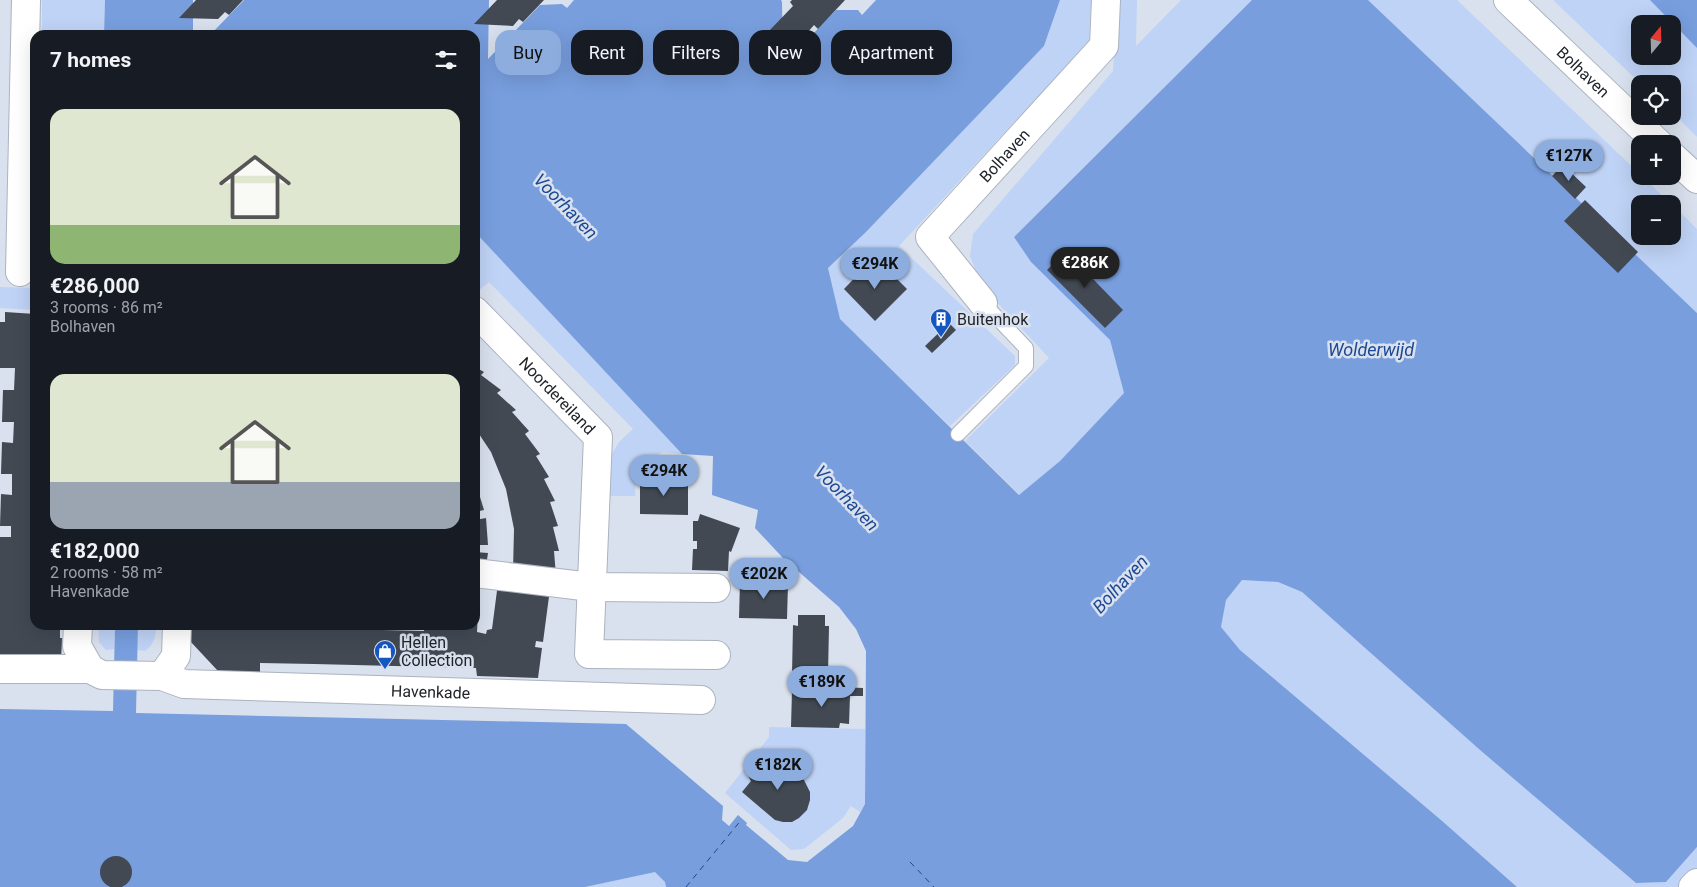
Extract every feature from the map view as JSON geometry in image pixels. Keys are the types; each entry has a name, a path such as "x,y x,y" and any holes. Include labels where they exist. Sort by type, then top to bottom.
{"street":[{"path":"18,272 11,215 26,0"},
{"name":"Bolhaven","path":"983,303 930,237 1104,46 1106,0"},
{"name":"Bolhaven","path":"1508,0 1650,135"},
{"path":"1681,164 1697,179"},
{"name":"Noordereiland","path":"480,316 598,437 589,654 716,655"},
{"path":"480,574 591,587 716,588"},
{"path":"78,630 77,646 90,669"},
{"path":"162,676 176,656 177,630"},
{"name":"Havenkade","path":"0,669 90,669 102,675 162,676 184,684 701,700"},
{"path":"1693,887 1697,883"}],"lane":[{"path":"958,434 1026,366 1026,348 983,303"}],"shaded area":[{"path":"42,0 105,0 104,30 42,30"},
{"path":"1060,0 1091,0 1089,42 899,246 1015,356 1015,365 950,426 839,319 828,268 866,232 1044,46"},
{"path":"1117,0 1137,0 1136,46 1181,0 1252,0 1014,237 1032,263 1110,340 1124,393 1060,461 1020,495 965,441 1049,358 982,286 970,256 973,234 1113,71"},
{"path":"1368,0 1457,0 1631,165 1631,185 1651,185 1662,195 1631,195 1631,245 1681,245 1681,213 1697,229 1697,313"},
{"path":"1553,0 1652,0 1667,15 1631,15 1631,65 1681,65 1681,29 1697,45 1697,137 1681,121 1681,75 1632,75"},
{"path":"480,237 682,454 662,452 636,473 635,496 608,496 609,459 619,442 633,429 489,282 480,290"},
{"path":"0,287 30,288 30,310 0,308"},
{"path":"1241,580 1278,582 1302,592 1480,750 1636,883 1666,882 1697,847 1697,869 1680,887 1517,887 1441,820 1240,650 1221,627 1226,599"},
{"path":"98,630 115,630 114,649 106,650 99,642"},
{"path":"138,630 156,630 151,646 145,651 137,650"},
{"path":"769,727 865,729 865,804 860,812 851,806 843,818 804,849 791,850 725,793 769,737"},
{"path":"655,871 665,882 666,887 585,887"}],"water":[{"path":"105,0 193,0 193,30 104,30"},
{"name":"Wolderwijd","path":"244,0 489,0 488,59 495,52 495,75 561,75 561,30 516,30 540,5 562,4 567,8 574,0 781,0 782,30 749,30 749,75 821,75 821,30 817,30 836,10 858,10 862,15 876,0 1060,0 1044,46 866,232 828,268 840,319 1019,495 1060,461 1124,393 1110,340 1031,262 1014,237 1252,0 1368,0 1697,313 1697,847 1666,882 1636,883 1480,750 1302,592 1278,582 1242,580 1226,600 1221,627 1240,650 1441,820 1517,887 666,887 665,882 655,872 585,887 0,887 0,709 113,711 115,630 138,630 136,713 626,724 723,806 722,820 729,826 738,815 747,823 746,825 788,860 807,862 853,826 865,804 866,651 856,629 839,607 783,558 755,528 758,510 712,495 713,456 682,454 480,237 480,30 215,30"},
{"path":"1650,0 1697,0 1697,48 1681,32 1681,15 1665,15"}],"building":[{"path":"196,0 243,0 229,15 225,12 218,19 179,18"},
{"path":"497,0 544,0 523,22 519,19 513,26 474,24"},
{"path":"792,0 845,0 818,29 814,25 810,30 770,30 793,6 790,2"},
{"path":"1563,165 1586,187 1575,199 1552,176"},
{"path":"1585,200 1638,252 1618,273 1564,221"},
{"path":"1066,251 1123,310 1105,328 1047,270"},
{"path":"870,262 880,272 885,267 907,289 875,321 844,289"},
{"path":"5,312 30,314 30,630 60,630 60,638 62,638 61,663 0,662 0,537 11,537 11,526 0,526 1,494 12,495 12,474 1,474 2,442 13,443 14,422 2,422 3,390 14,390 15,368 0,368 0,322 5,322"},
{"name":"Buitenhok","path":"949,323 956,330 932,353 925,346"},
{"path":"480,370 484,372 481,375 501,390 497,393 516,410 512,412 529,431 525,434 540,454 536,456 549,477 544,479 555,501 550,502 558,526 553,527 559,551 554,551 556,576 513,571 514,529 506,489 491,452 480,436"},
{"path":"640,478 688,479 688,515 640,514"},
{"path":"480,497 484,510 480,511"},
{"path":"700,514 740,528 731,552 729,551 728,571 692,570 693,549 697,549 697,541 693,541 693,521 698,521"},
{"path":"486,518 488,545 480,545 480,519"},
{"path":"480,552 488,553 486,566 480,565"},
{"path":"740,582 788,583 787,619 739,618"},
{"path":"498,583 550,589 543,642 536,641 535,647 542,648 538,678 477,676 476,668 314,664 260,663 260,672 218,671 190,641 190,630 477,630 477,632 486,634 487,630 492,629"},
{"path":"798,615 825,615 825,626 829,626 828,674 792,674 793,625 798,626"},
{"path":"839,687 863,688 863,696 850,696 849,724 840,723 839,728 791,727 792,690 839,691"},
{"path":"773,755 804,780 810,792 807,810 792,822 775,820 742,792 751,781 747,774 750,765 758,762 765,765"},
{"path":"116,856 127,861 132,872 127,883 116,888 105,883 100,872 105,861"}],"ferry route":[{"path":"686,887 742,819"},
{"path":"910,862 934,887"}],"place":[{"name":"Buitenhok","path":"941,338"},
{"name":"Hellen Collection","path":"385,670"}],"water label":[{"name":"Voorhaven","path":"566,206"},
{"name":"Voorhaven","path":"847,498"}]}
